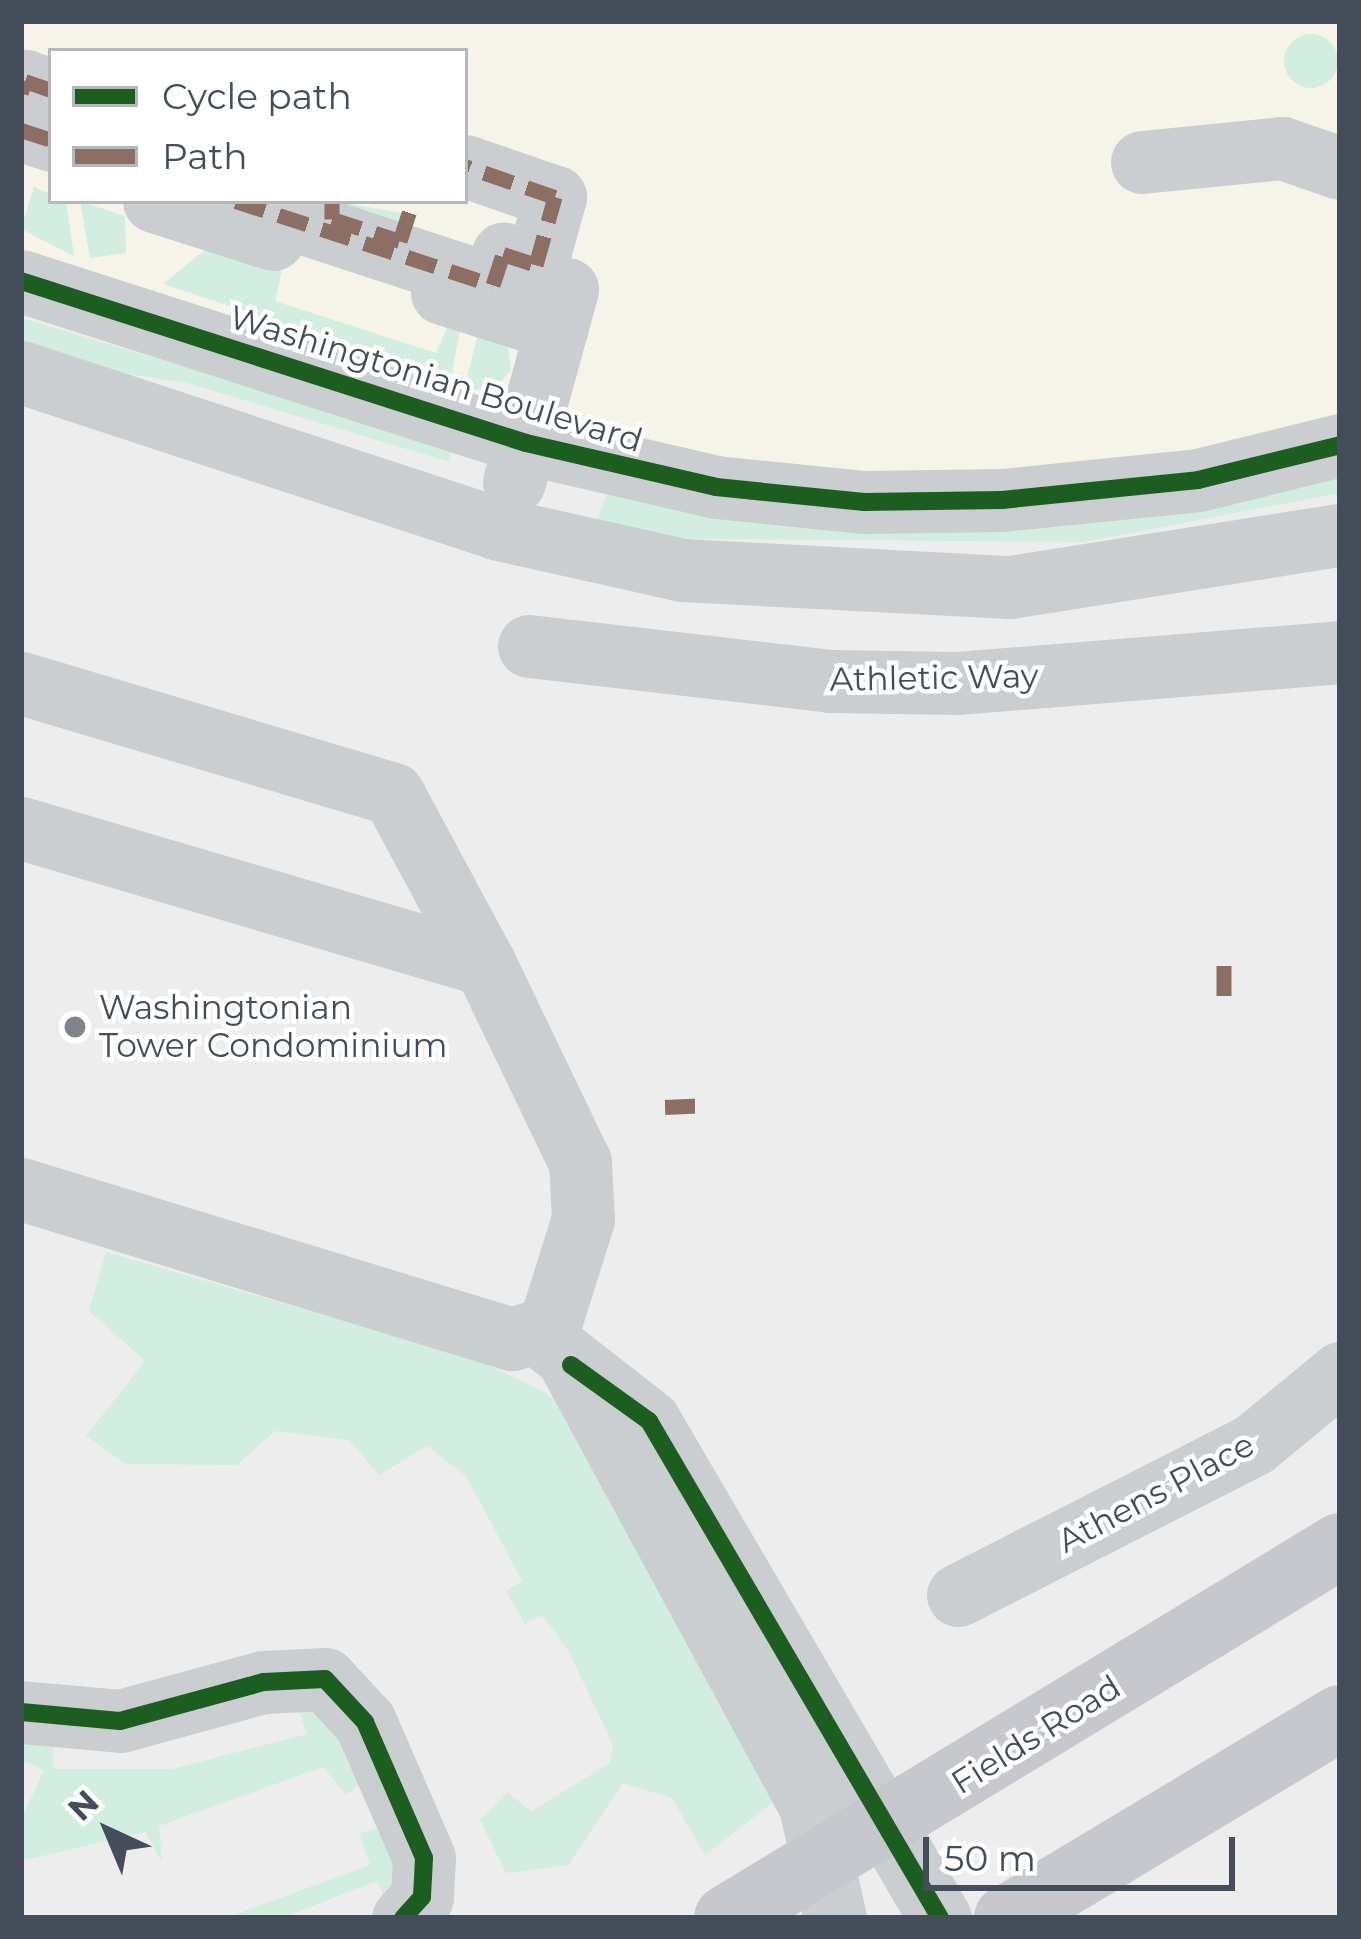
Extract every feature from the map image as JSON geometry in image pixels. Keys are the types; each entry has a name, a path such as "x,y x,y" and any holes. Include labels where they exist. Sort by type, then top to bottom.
{"main road":[{"name":"Fields Road","path":"728,1918 829,1891 887,1827 1340,1546"},
{"path":"1007,1918 1340,1718"}],"street":[{"path":"21,93 26,81 48,88"},
{"path":"1142,162 1282,148 1340,168"},
{"path":"245,204 493,285 503,254 536,265 555,197 468,167"},
{"path":"163,204 556,328"},
{"path":"332,204 332,219 400,241 412,204"},
{"path":"499,529 589,207"},
{"name":"Washingtonian Boulevard","path":"21,281 526,443 716,487 864,502 1115,491 1340,445"},
{"path":"21,372 499,529 682,570 1010,587 1340,535"},
{"name":"Athletic Way","path":"529,646 810,679 957,683 1340,652"},
{"path":"21,683 400,799 583,1170 582,1223 555,1350 810,1806 829,1891"},
{"path":"21,828 485,965"},
{"path":"21,1189 555,1350 649,1421 940,1918"},
{"name":"Athens Place","path":"958,1594 1254,1444 1340,1373"},
{"path":"21,1712 119,1721 264,1682 325,1679 365,1722 424,1858 422,1897 403,1918"}],"shaded area":[{"path":"21,21 1340,21 1340,439 858,497 21,277"}],"green space":[{"path":"1311,34 1330,42 1338,61 1330,80 1311,88 1292,80 1284,61 1292,42"},
{"path":"34,187 48,193 48,204 66,204 74,256 21,229"},
{"path":"81,204 125,216 126,253 90,258"},
{"path":"337,204 409,214 400,241"},
{"path":"206,249 282,270 275,301 436,353 448,325 461,326 451,377 442,388 250,326 253,314 163,284"},
{"path":"21,318 449,446 450,462 187,383 34,359 21,352"},
{"path":"479,330 508,347 511,369 498,386 463,392"},
{"path":"1340,467 1340,493 1084,542 614,538 596,522 608,493"},
{"path":"106,1252 476,1359 544,1392 564,1408 785,1793 705,1855 672,1798 623,1783 568,1865 506,1873 480,1820 507,1792 531,1811 610,1763 613,1745 569,1652 542,1615 525,1624 506,1591 522,1581 466,1476 427,1446 379,1475 349,1440 275,1431 237,1465 126,1464 86,1436 145,1361 89,1311"},
{"path":"326,1702 359,1784 346,1795 323,1767 159,1826 162,1862 145,1832 21,1861 21,1820 44,1770 21,1760 21,1742 53,1738 53,1769 172,1769 307,1734 297,1706"},
{"path":"382,1828 401,1845 388,1905 377,1881 282,1918 225,1918 370,1865 359,1833"}],"marked path":[{"path":"21,93 25,81 48,89"},
{"path":"21,130 48,139"},
{"path":"245,204 493,285 503,254 536,265 555,197 468,167"},
{"path":"332,204 332,219 400,241 412,204"},
{"path":"1224,957 1224,996"},
{"path":"665,1107 709,1105"}],"cycle path":[{"path":"21,281 526,443 716,487 864,502 1002,500 1198,480 1340,445"},
{"path":"571,1365 649,1421 940,1918"},
{"path":"21,1712 120,1721 264,1682 325,1679 365,1722 424,1858 422,1897 403,1918"}],"place":[{"name":"Washingtonian Tower Condominium","path":"75,1027"}]}
